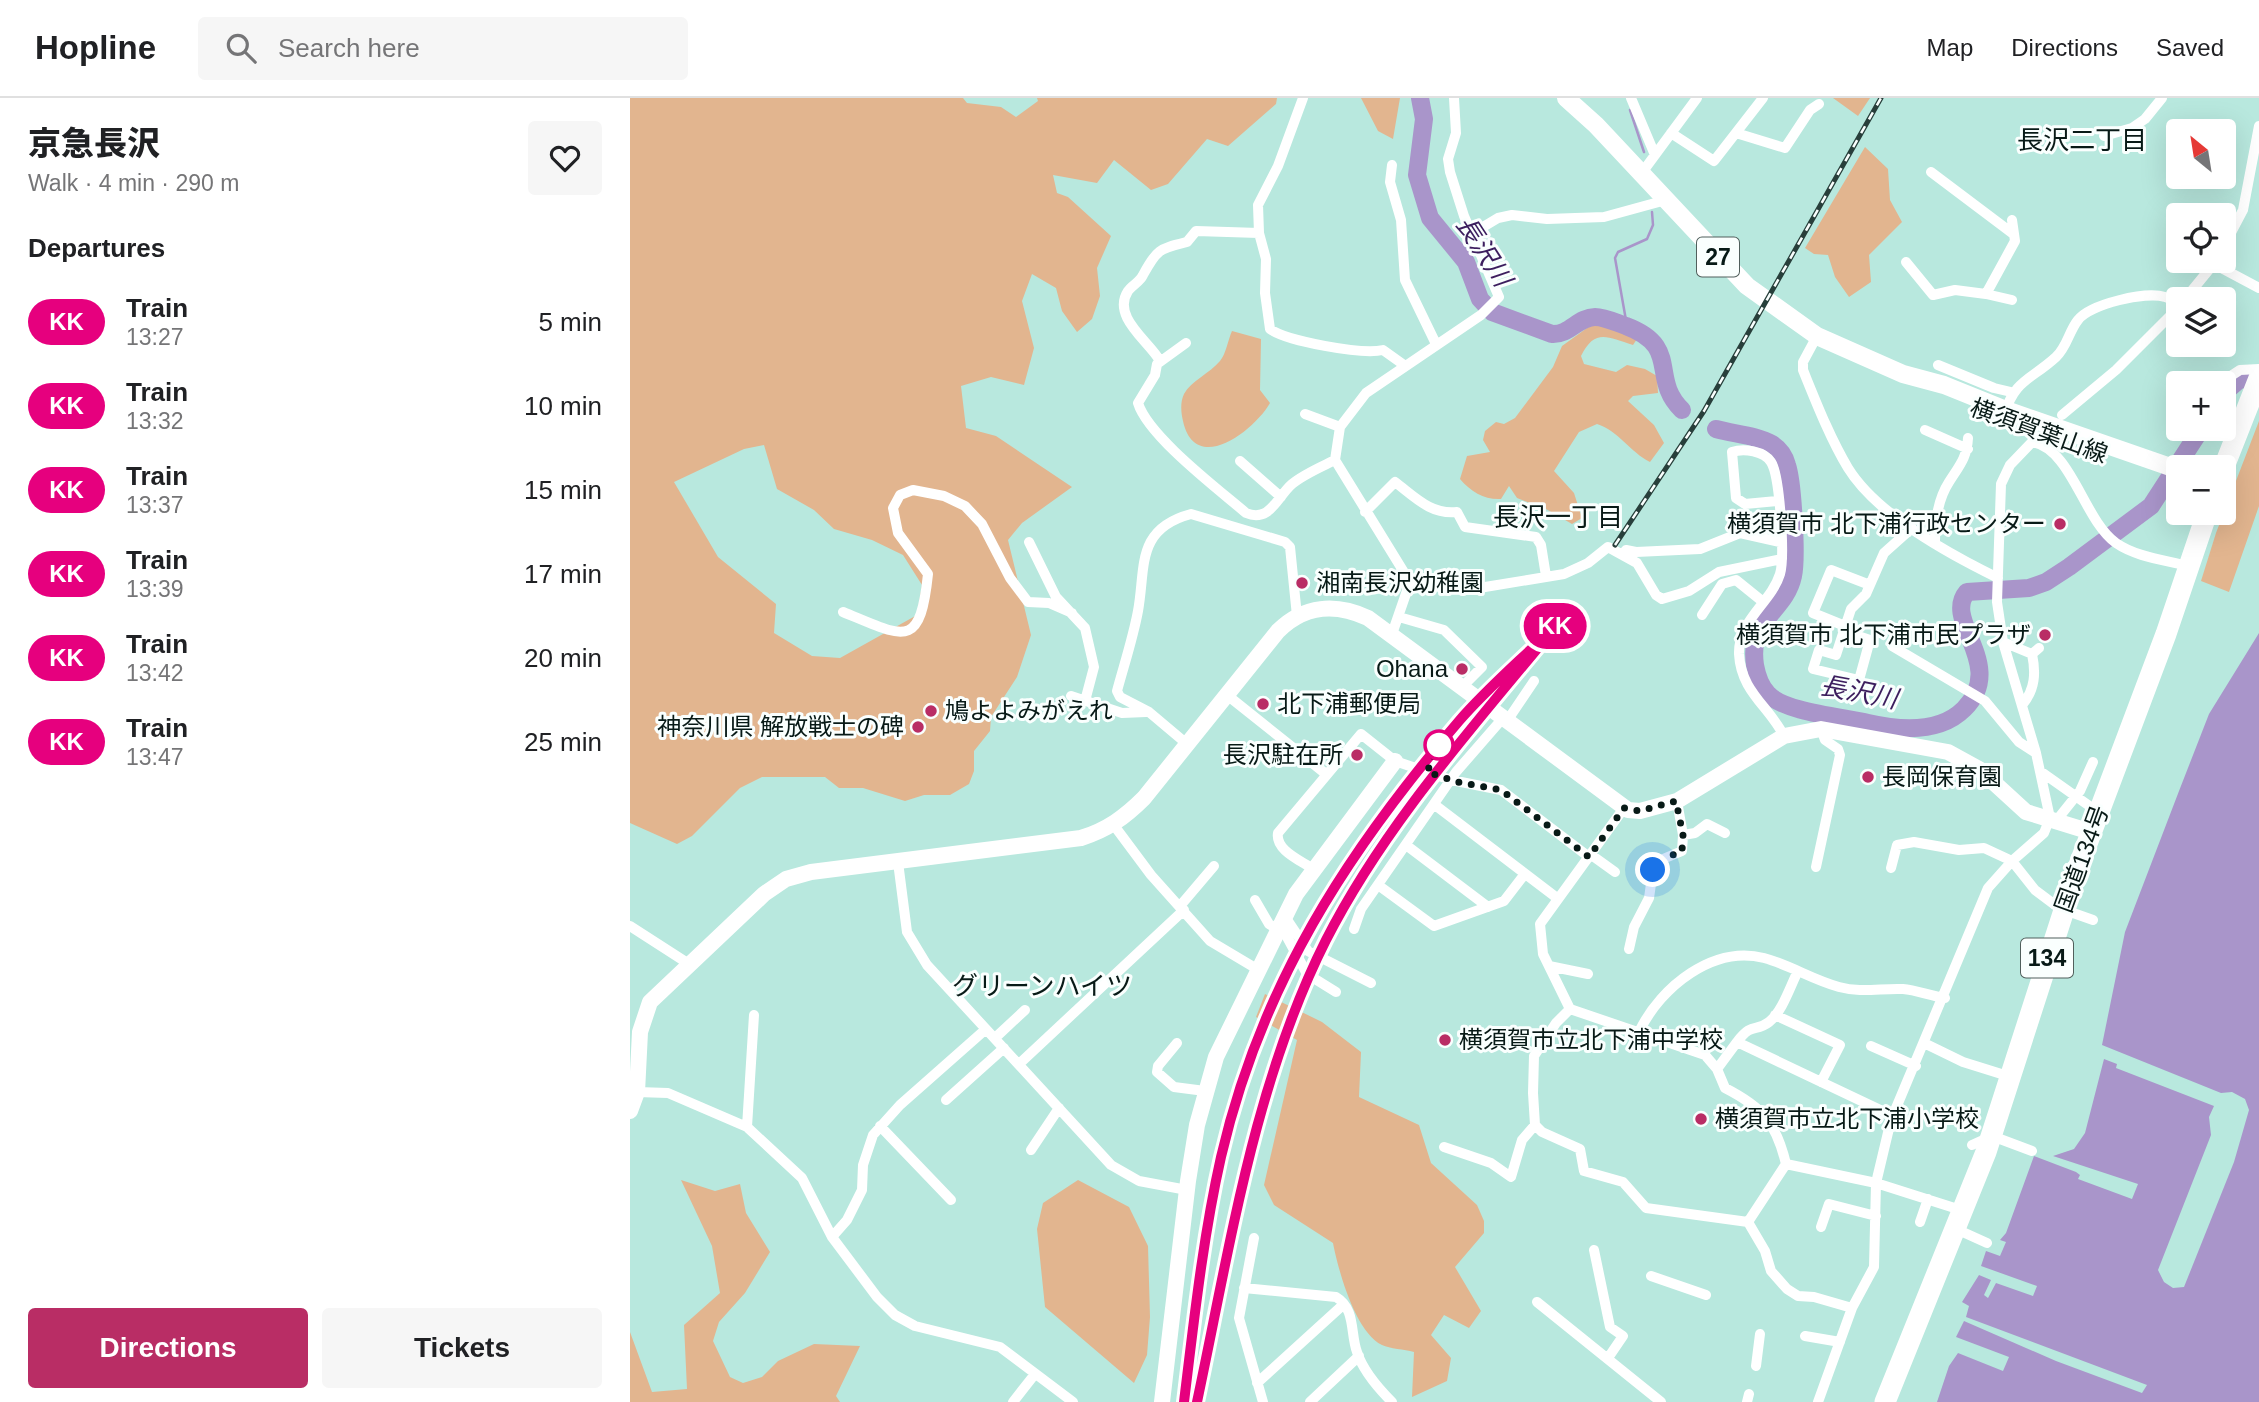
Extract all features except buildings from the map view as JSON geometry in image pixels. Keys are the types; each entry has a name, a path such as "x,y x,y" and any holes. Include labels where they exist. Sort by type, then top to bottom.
{"highway":[{"path":"2229,455 2257,384"},
{"name":"国道134号","path":"1885,1402 1992,1136 2063,909 2203,525"}],"main road":[{"name":"横須賀葉山線","path":"1566,98 1596,125 1760,298 1817,336 1903,374 1944,385 2005,414 2146,464 2166,474"},
{"name":"横須賀葉山線","path":"2146,464 2166,468"}],"street":[{"path":"1303,98 1278,166 1258,205 1259,233 1266,258 1265,293 1270,328 1279,335 1341,348 1368,353 1383,350 1404,365"},
{"path":"1410,582 1335,460 1340,427 1366,393 1481,315 1499,298 1455,194 1450,172 1448,159 1456,133 1454,98"},
{"path":"1631,98 1655,155"},
{"path":"1641,174 1697,98"},
{"path":"1671,133 1714,161 1763,98"},
{"path":"2104,136 2139,124 2162,98"},
{"path":"1736,133 1785,148 1810,110 1819,104"},
{"path":"2236,223 2243,210 2259,125"},
{"path":"1392,165 1390,182 1401,220 1405,280 1436,344"},
{"path":"1931,172 2012,233"},
{"path":"1473,233 1498,218 1512,215 1547,219 1604,217 1666,201"},
{"path":"1986,294 2015,241 2012,220"},
{"path":"1160,361 1133,328 1125,309 1127,292 1142,278 1150,260 1169,244 1187,242 1196,231 1259,233"},
{"path":"1906,262 1933,295 1955,290 2012,300"},
{"path":"2195,287 2206,273"},
{"path":"2234,273 2259,288"},
{"path":"2005,414 2011,392 2058,355 2080,316 2094,307 2125,299 2166,298"},
{"path":"2062,415 2116,370 2166,319"},
{"path":"1817,336 1803,362 1803,370 1843,458 1858,481 1912,528 1998,583"},
{"path":"1186,343 1160,361 1138,403 1140,411 1167,443 1246,513 1261,516 1270,511 1291,485 1335,460"},
{"path":"1938,365 1994,388 2011,392"},
{"path":"2236,373 2259,369"},
{"path":"1305,414 1340,427"},
{"path":"1925,430 1968,443 1962,468 1949,482 1941,500 1935,541"},
{"path":"2053,820 2023,704 2003,642 1997,602 2001,484 2010,465 2033,441 2043,444 2055,454 2098,527 2118,544 2135,553 2188,566"},
{"path":"1777,501 1745,504 1736,498 1732,452 1755,452 1770,460 1774,470 1777,501 1780,542 1782,559 1780,574 1743,632 1739,651 1742,675 1755,699 1784,736"},
{"path":"1240,461 1280,497"},
{"path":"1365,512 1395,482 1443,514 1457,512 1465,527 1536,537 1541,545 1546,576"},
{"path":"843,612 893,632 911,631 918,626 924,611 928,574 898,533 893,508 900,495 913,490 944,496 965,506 982,524 1010,578 1028,602 1049,603 1072,613"},
{"path":"1187,744 1149,712 1120,697 1117,691 1138,610 1142,563 1161,530 1178,518 1191,514 1285,542 1290,547 1297,616"},
{"path":"1870,585 1831,570 1813,613 1844,628 1870,640 1859,680 1813,669 1819,650 1836,655 1844,628 1850,609 1866,594 1870,585 1884,553 1912,528"},
{"path":"1622,556 1626,550 1636,552 1700,549 1740,533 1780,542"},
{"path":"1029,542 1056,597 1086,628 1093,661 1085,701"},
{"path":"1410,582 1479,588 1546,576 1578,569 1605,547 1637,563 1656,595 1662,599 1673,599 1719,572 1782,559"},
{"path":"1702,615 1721,584 1736,580 1762,601"},
{"path":"1392,634 1410,582"},
{"path":"630,1111 637,1092 644,1016 650,1002 764,894 786,879 811,872 1081,838 1113,824 1144,798 1278,631 1297,616 1320,609 1337,608 1368,618 1624,808 1640,811 1676,801 1784,736 1821,729 1948,752 1979,769 2026,812 2053,820 2094,822"},
{"path":"1399,617 1444,630 1482,667 1461,688"},
{"path":"2003,642 2035,651 2036,671 2029,696 2023,704"},
{"path":"1892,646 1985,701 2019,742 2036,753"},
{"path":"1354,929 1361,909 1451,780 1505,720 1534,681"},
{"path":"1227,695 1326,774"},
{"path":"1071,696 1122,713 1149,712"},
{"path":"1816,867 1840,755 1838,749 1825,740 1821,729"},
{"path":"1312,869 1280,847 1278,833 1361,734 1395,761 1451,780 1501,790 1615,872"},
{"path":"1162,1402 1187,1190 1205,1091 1220,1047 1280,923 1312,869 1395,761"},
{"path":"1823,1400 1852,1308 1874,1267 1876,1183 1893,1116 1926,1044 1989,888 2012,861 2044,833 2074,798 2093,762"},
{"path":"2040,771 2074,798 2094,822"},
{"path":"1629,949 1634,927 1649,898 1653,870 1663,859 1682,851 1683,835 1676,801"},
{"path":"1435,805 1556,898"},
{"path":"1624,808 1556,898 1540,925 1539,939 1549,966 1570,1009 1640,1030 1705,1055 1717,1069 1725,1087 1753,1102 1769,1119 1786,1164"},
{"path":"1113,824 1150,875 1219,948 1257,969"},
{"path":"1683,835 1695,833 1707,824 1725,833"},
{"path":"1891,868 1897,845 1914,842 1959,850 1984,848 2012,861 2035,890 2063,909 2093,920"},
{"path":"1406,845 1488,907"},
{"path":"898,862 904,920 912,942 928,965 1100,1154 1127,1176 1187,1190"},
{"path":"1019,1064 1182,908 1214,866"},
{"path":"1378,885 1434,926 1504,901 1524,875"},
{"path":"1255,900 1269,924 1280,923"},
{"path":"1280,923 1308,951 1371,983"},
{"path":"1280,923 1307,974 1336,992"},
{"path":"630,926 688,964"},
{"path":"1640,1030 1663,994 1691,973 1717,960 1740,955 1765,958 1797,973 1841,987 1875,992 1904,989 1945,998"},
{"path":"1549,966 1588,974"},
{"path":"1717,1069 1747,1028 1768,1023 1775,1015 1797,973"},
{"path":"1570,1009 1541,1044 1531,1064 1535,1125 1542,1132 1580,1149 1584,1171 1623,1182 1646,1208 1748,1222"},
{"path":"995,1038 1025,1010"},
{"path":"747,1127 754,1015"},
{"path":"1775,1015 1840,1045 1821,1082"},
{"path":"832,1237 847,1220 862,1190 868,1145 880,1126 986,1029"},
{"path":"1737,1042 1893,1116"},
{"path":"1177,1043 1158,1066 1157,1072 1174,1087 1205,1091"},
{"path":"1926,1044 1963,1062 2011,1077"},
{"path":"1871,1046 1916,1066"},
{"path":"946,1100 1004,1048"},
{"path":"637,1092 668,1093 747,1127 802,1178 832,1237 877,1297 895,1315 915,1326 1000,1347 1073,1402"},
{"path":"1031,1150 1059,1108"},
{"path":"1444,1147 1491,1163 1511,1177 1522,1140 1535,1125"},
{"path":"880,1126 951,1200"},
{"path":"1972,1145 1992,1136 2032,1151"},
{"path":"1748,1222 1786,1164"},
{"path":"1786,1164 1876,1183 1928,1199 1960,1220 1987,1243"},
{"path":"1920,1222 1928,1199"},
{"path":"1821,1227 1829,1204 1876,1216"},
{"path":"1748,1222 1765,1251 1771,1270 1787,1289 1798,1296 1814,1297 1852,1308"},
{"path":"1254,1238 1239,1318 1263,1402"},
{"path":"1594,1250 1610,1327 1623,1336 1608,1358"},
{"path":"1651,1276 1706,1295"},
{"path":"1244,1288 1336,1297 1349,1313 1359,1356 1386,1400"},
{"path":"1537,1302 1661,1402"},
{"path":"1257,1383 1344,1304"},
{"path":"1756,1366 1760,1334"},
{"path":"1805,1336 1840,1342"},
{"path":"1310,1402 1359,1356"},
{"path":"1013,1402 1035,1374"}],"shaded area":[{"path":"630,98 963,98 967,103 1001,107 1016,117 1038,101 1037,98 1277,98 1276,104 1228,146 1207,139 1168,184 1151,190 1114,160 1097,183 1053,175 1057,193 1068,197 1111,236 1097,268 1100,296 1092,319 1077,332 1062,311 1056,288 1032,274 1022,301 1034,348 1024,385 991,377 961,386 966,428 996,436 1072,487 1022,523 1008,540 1031,635 1017,677 991,717 990,731 974,751 974,771 969,784 950,795 924,795 905,801 863,788 839,788 825,777 762,777 740,788 692,836 677,844 630,823","holes":["764,445 777,489 814,510 834,529 872,540 903,555 922,585 917,615 840,658 812,656 774,633 776,604 718,557 674,482 744,449"]},
{"path":"1361,98 1400,98 1393,139 1378,131"},
{"path":"1833,98 1870,98 1858,116"},
{"path":"1865,147 1888,169 1890,200 1902,222 1869,255 1871,282 1849,297 1835,277 1828,255 1814,254 1805,248"},
{"path":"1594,323 1609,326 1637,339 1633,345 1609,338 1597,338 1591,341 1581,356 1584,364 1616,372 1627,365 1645,369 1657,376 1658,393 1633,396 1628,401 1654,425 1664,443 1650,462 1605,427 1597,424 1579,432 1554,471 1574,493 1582,518 1572,524 1546,509 1517,498 1509,486 1501,499 1484,497 1469,488 1460,479 1467,456 1490,452 1483,440 1485,431 1496,422 1504,424 1515,418 1553,367 1562,346"},
{"path":"1232,331 1261,339 1260,390 1270,403 1239,436 1212,447 1199,445 1190,437 1183,421 1183,397 1191,385 1220,361"},
{"path":"2259,421 2259,506 2229,592 2201,581 2219,525 2236,525 2236,481"},
{"path":"2259,633 2259,1402 1937,1402 1949,1366 1958,1353 2003,1371 2009,1357 1956,1337 1964,1321 2056,1361 2142,1393 2147,1385 1966,1317 1969,1306 1962,1302 1979,1275 1991,1280 1984,1295 1988,1298 1996,1283 2033,1296 2037,1286 1981,1266 1986,1251 2000,1256 2006,1242 2000,1240 2006,1233 2034,1156 2076,1172 2080,1175 2078,1179 2132,1199 2138,1184 2053,1156 2074,1149 2085,1133 2104,1059 2117,1064 2116,1068 2214,1106 2209,1117 2211,1135 2158,1270 2164,1282 2173,1288 2184,1287 2234,1162 2249,1110 2245,1099 2232,1092 2221,1093 2102,1045 2125,932 2209,714"},
{"path":"1265,994 1322,1022 1361,1052 1359,1097 1419,1125 1431,1163 1477,1205 1484,1221 1484,1233 1455,1267 1481,1311 1469,1328 1444,1315 1431,1335 1451,1358 1447,1381 1412,1397 1414,1352 1382,1345 1372,1338 1349,1299 1333,1243 1274,1205 1264,1185 1297,1040 1256,1017"},
{"path":"681,1180 715,1191 740,1184 746,1213 770,1252 745,1293 719,1322 713,1341 730,1377 743,1383 762,1377 778,1361 814,1344 860,1346 836,1396 840,1402 630,1402 630,1332 652,1392 687,1389 684,1325 720,1293 712,1246"},
{"path":"1078,1180 1129,1207 1148,1246 1150,1317 1147,1355 1134,1383 1045,1307 1037,1229 1043,1203"}],"waterway":[{"name":"長沢川","path":"1420,98 1424,119 1417,175 1430,218 1466,262 1480,299 1492,312 1552,334 1564,332 1595,317 1611,320 1643,334 1654,343 1660,353 1667,386 1672,398 1682,410"},
{"path":"1630,110 1644,152"},
{"path":"1627,326 1615,258 1618,252 1647,239 1653,225 1652,212"},
{"name":"長沢川","path":"2236,382 2240,379 2259,381"},
{"name":"長沢川","path":"1716,429 1772,444 1783,456 1789,474 1794,520 1793,576 1789,589 1757,636 1755,665 1763,688 1776,700 1800,710 1906,728 1931,726 1954,717 1976,693 1980,676 1978,660 1962,616 1961,604 1967,592 2029,588 2046,582 2069,567 2151,506 2193,441"}],"railway":[{"path":"1615,545 1704,411 1881,98"},
{"path":"1327,938 1395,827 1560,620"},
{"path":"1315,917 1357,850 1403,787 1454,727 1509,670"},
{"path":"1197,1402 1254,1144 1285,1036"},
{"path":"1184,1402 1210,1220 1229,1130 1256,1042"}],"train":[{"name":"KK","path":"1184,1402 1203,1254 1221,1157 1243,1078 1282,978 1342,871 1402,790 1460,719 1560,621 1434,775 1371,862 1327,938 1304,986 1275,1065 1259,1124 1197,1402"}],"place":[{"name":"横須賀市 北下浦行政センター","path":"2060,524"},
{"name":"湘南長沢幼稚園","path":"1302,583"},
{"name":"横須賀市 北下浦市民プラザ","path":"2045,635"},
{"name":"Ohana","path":"1462,669"},
{"name":"北下浦郵便局","path":"1263,704"},
{"name":"鳩よよみがえれ","path":"931,711"},
{"name":"神奈川県 解放戦士の碑","path":"918,727"},
{"name":"長沢駐在所","path":"1357,755"},
{"name":"長岡保育園","path":"1868,777"},
{"name":"横須賀市立北下浦中学校","path":"1445,1040"},
{"name":"横須賀市立北下浦小学校","path":"1701,1119"}],"district":[{"name":"長沢二丁目","path":"2082,140"},
{"name":"長沢一丁目","path":"1558,517"},
{"name":"グリーンハイツ","path":"1042,986"}],"route":[{"path":"1439,745 1427,772 1458,782 1501,790 1589,857 1624,808 1640,811 1676,801 1683,835 1682,851 1663,859 1653,870"}]}
